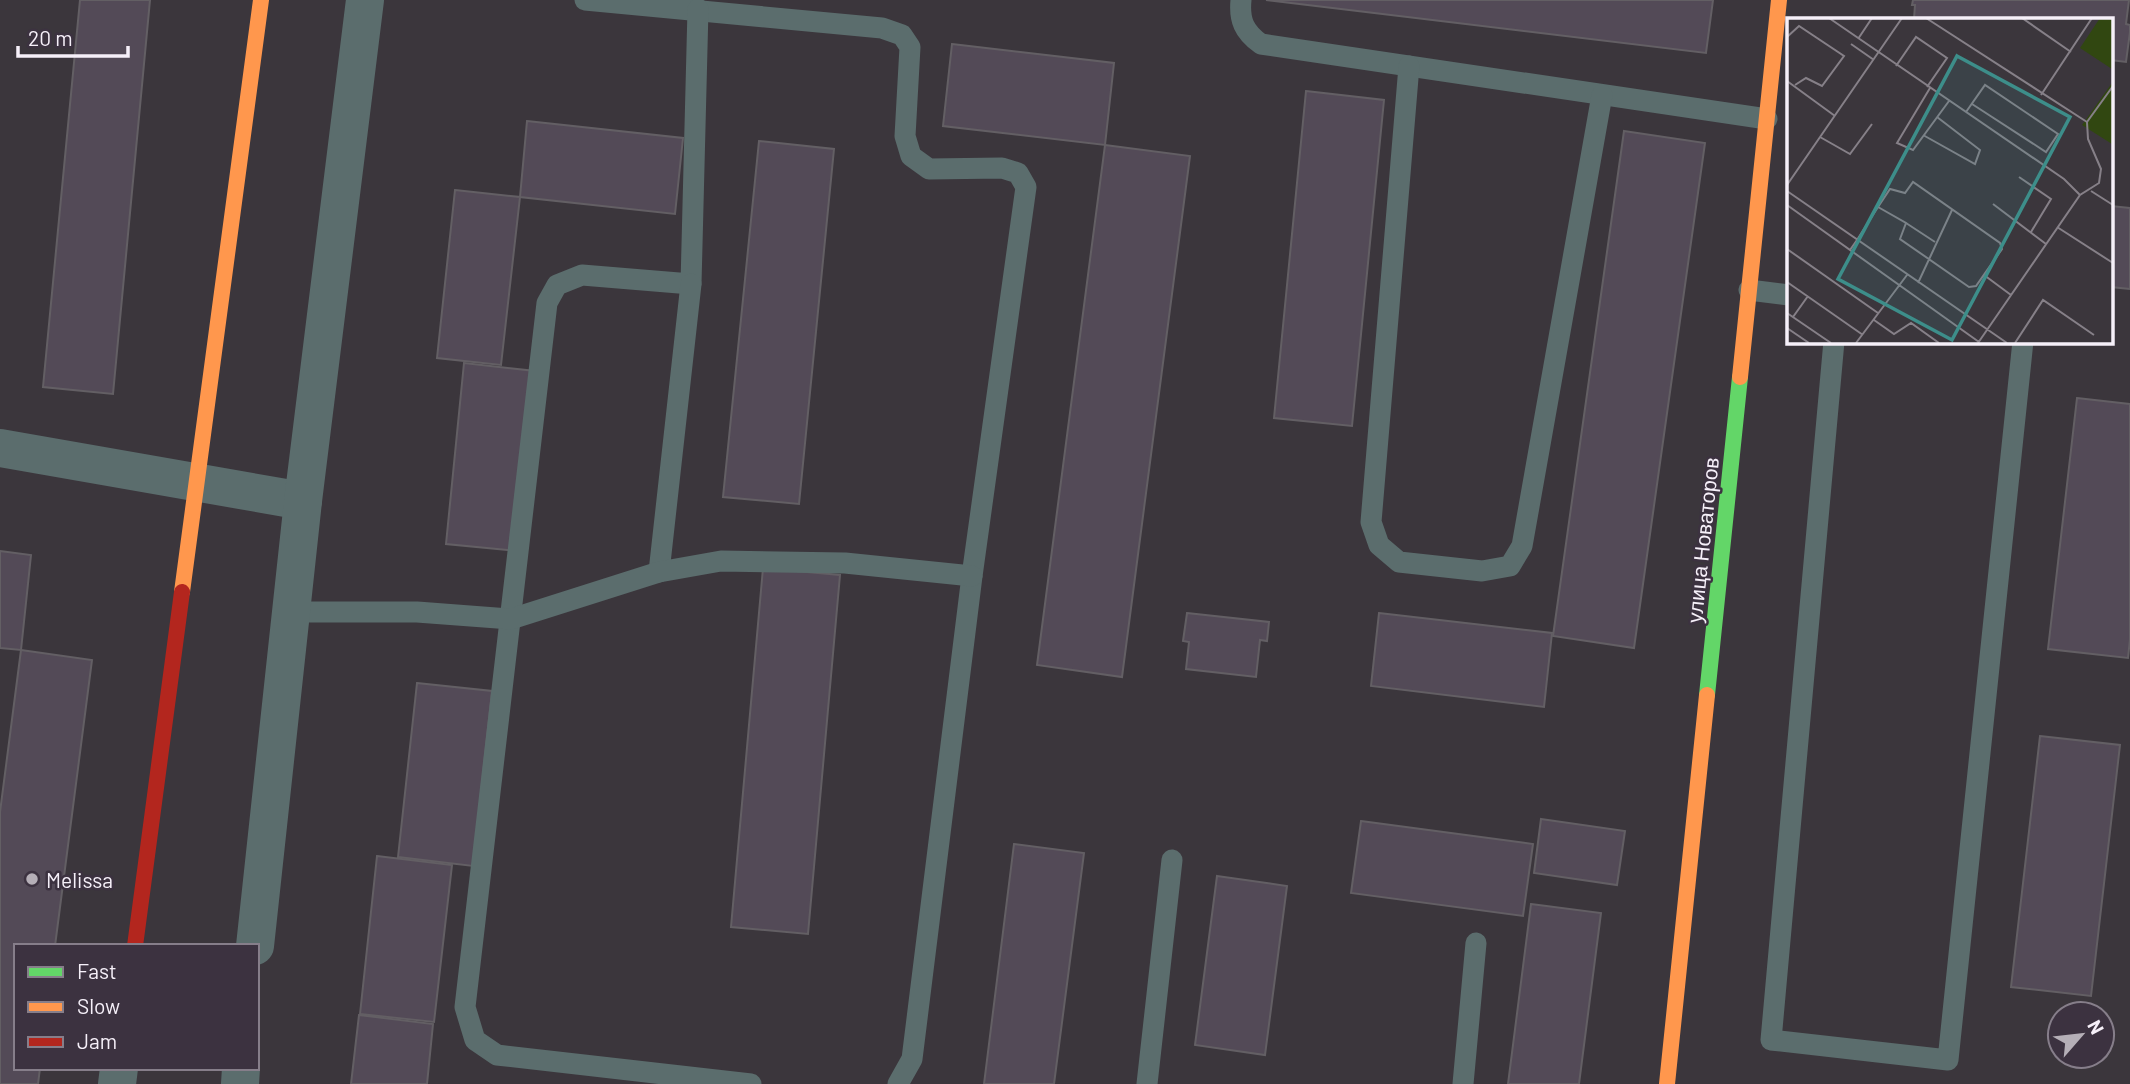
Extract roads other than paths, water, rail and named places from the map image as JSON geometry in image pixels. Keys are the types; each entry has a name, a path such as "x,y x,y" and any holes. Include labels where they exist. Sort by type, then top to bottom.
{"street":[{"path":"135,944 261,0"},
{"path":"255,944 303,501 365,0"},
{"name":"улица Новаторов","path":"1667,1084 1779,0"},
{"path":"0,448 303,501"}],"lane":[{"path":"585,0 882,28 902,34 910,47 905,136 911,156 929,169 1002,168 1018,173 1026,187 972,576 912,1059 898,1084"},
{"path":"1241,0 1239,16 1248,34 1261,44 1767,119"},
{"path":"659,572 691,284 698,9"},
{"path":"1409,66 1371,522 1379,545 1399,562 1482,571 1510,566 1522,545 1602,94"},
{"path":"691,284 582,275 557,285 547,303 465,1007 475,1040 497,1055 611,1076 751,1084"},
{"path":"1749,290 1787,295"},
{"path":"1834,343 1771,1040 1948,1060 2023,343"},
{"path":"291,612 417,612 511,619 659,572 722,561 845,563 972,576"},
{"path":"1147,1084 1172,860"},
{"path":"1463,1084 1476,943"}],"place":[{"name":"Melissa","path":"32,879"}]}
